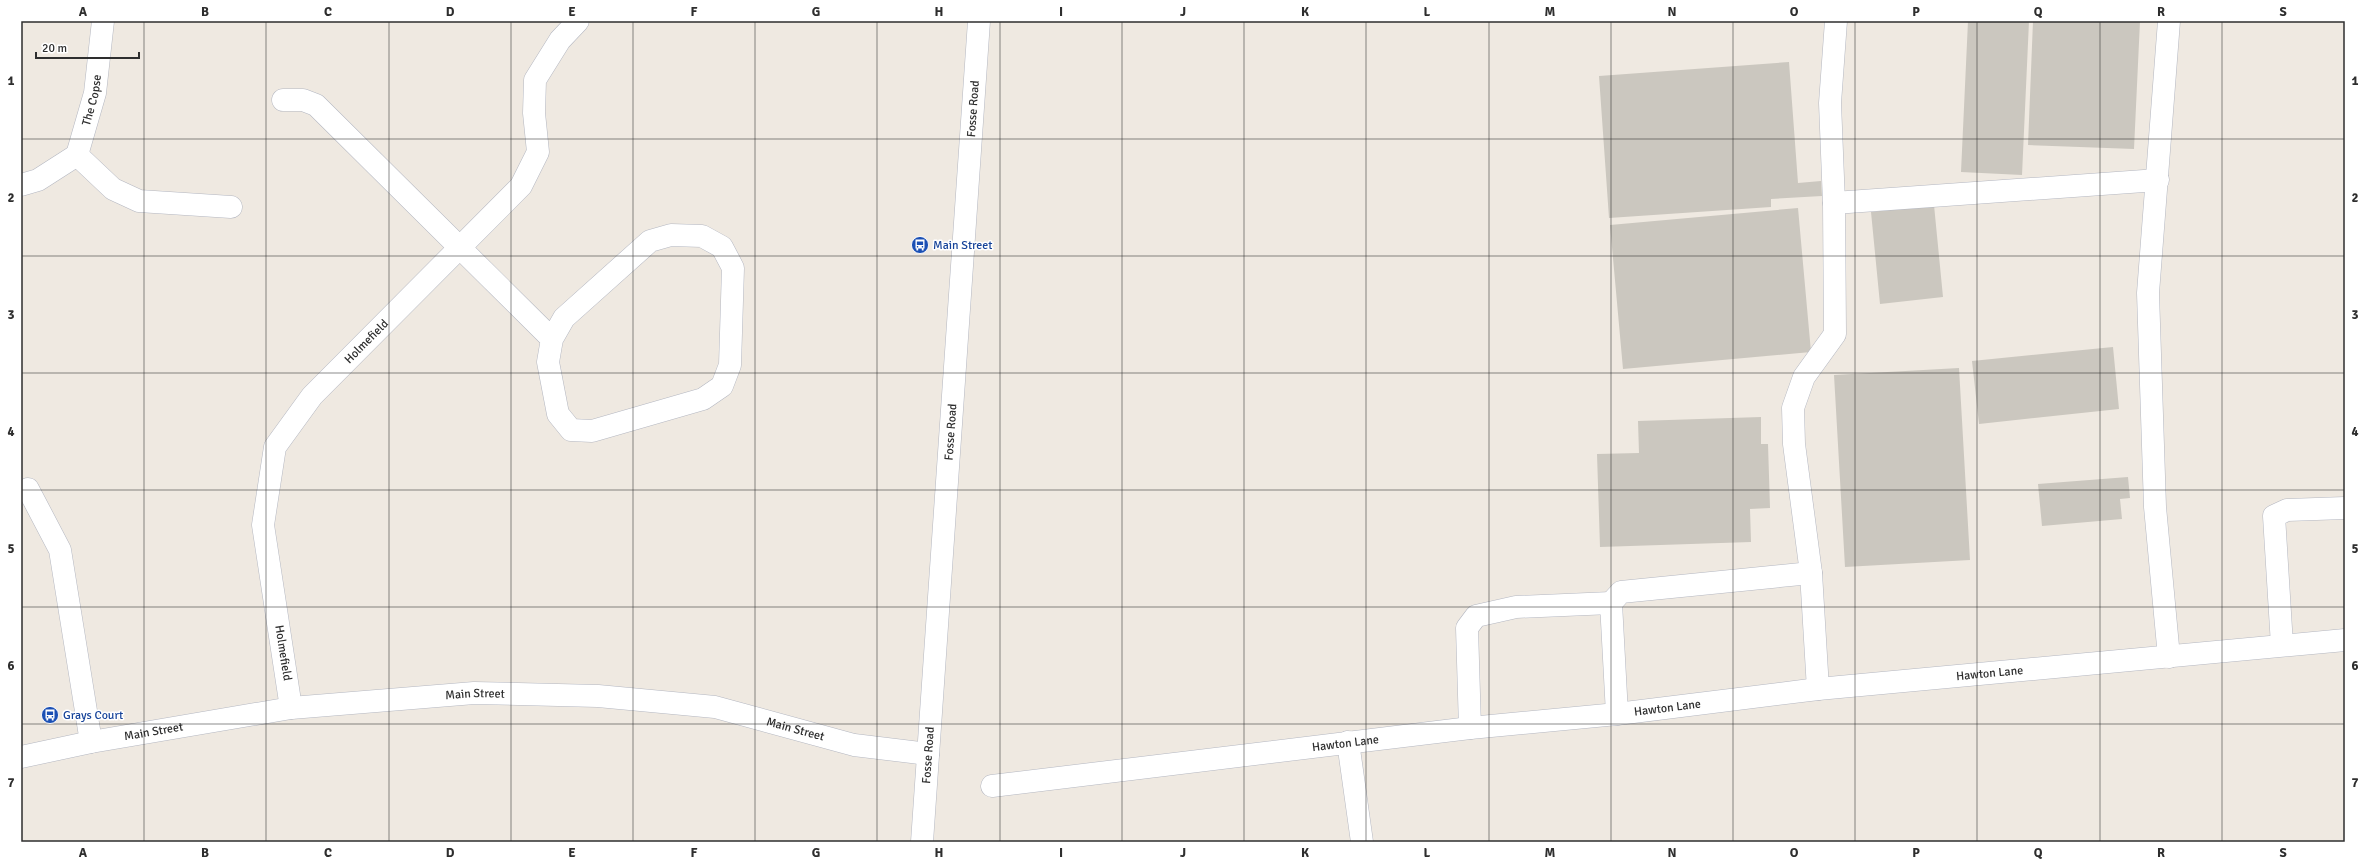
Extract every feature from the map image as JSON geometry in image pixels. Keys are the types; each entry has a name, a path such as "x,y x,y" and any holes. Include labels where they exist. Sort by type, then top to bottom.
{"street":[{"name":"The Copse","path":"77,154 95,93 103,21"},
{"name":"Holmefield","path":"291,708 263,524 275,448 312,396 521,186 538,152 534,113 535,80 560,40 578,21"},
{"name":"Fosse Road","path":"922,842 979,21"},
{"path":"1818,689 1811,573 1794,444 1793,408 1804,377 1835,334 1834,203 1830,103 1836,21"},
{"path":"2169,21 2158,180 2148,293 2155,507 2169,657"},
{"path":"283,100 303,100 316,105 552,339"},
{"path":"21,185 38,180 77,154 113,189 138,201 231,207"},
{"path":"1834,203 2158,180"},
{"path":"671,235 702,236 722,247 733,268 730,365 722,386 702,399 592,431 571,430 558,414 548,362 552,339 564,318 650,241 671,235"},
{"path":"28,489 60,550 91,742"},
{"path":"2282,645 2274,516 2287,510 2345,508"},
{"path":"1470,728 1467,628 1476,616 1516,607 1611,603 1621,592 1811,573"},
{"path":"1611,603 1617,714"},
{"name":"Hawton Lane","path":"992,786 1348,742 1470,728 1617,714 1818,689 2345,640"},
{"name":"Main Street","path":"21,757 91,742 291,708 474,693 598,696 715,707 854,745 928,754"},
{"path":"1348,742 1362,842"}],"building":[{"path":"1968,21 2029,21 2022,175 1961,172"},
{"path":"2033,21 2140,21 2134,149 2028,145"},
{"path":"1789,62 1798,183 1821,181 1822,196 1771,199 1771,207 1609,218 1599,76"},
{"path":"1934,205 1943,297 1880,304 1871,212"},
{"path":"1798,208 1811,352 1623,369 1610,225"},
{"path":"2113,347 2119,409 1979,424 1972,361"},
{"path":"1959,368 1970,560 1845,567 1834,375"},
{"path":"1761,417 1761,444 1768,444 1770,508 1750,509 1751,542 1600,547 1597,454 1639,453 1638,421"},
{"path":"2128,477 2130,498 2120,499 2122,519 2042,526 2038,484"}],"place":[{"name":"Main Street","path":"920,245"},
{"name":"Grays Court","path":"50,715"}]}
